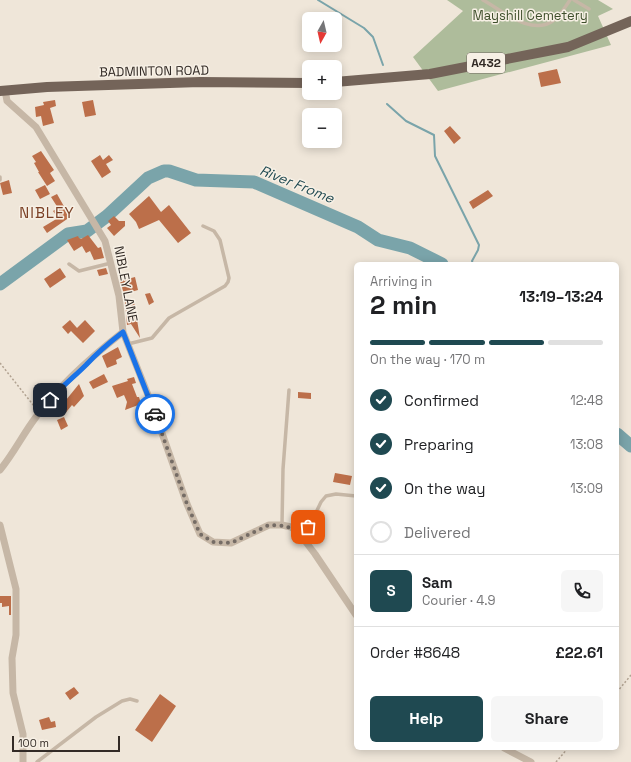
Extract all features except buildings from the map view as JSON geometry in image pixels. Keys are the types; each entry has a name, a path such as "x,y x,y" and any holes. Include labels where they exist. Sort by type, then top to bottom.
{"main road":[{"name":"A432","path":"342,81 430,74 568,47 631,21"},
{"name":"BADMINTON ROAD","path":"2,91 47,86 200,82 302,83"}],"street":[{"name":"NIBLEY LANE","path":"2,91 7,101 36,127 105,241 119,296 123,332 152,405 187,504 200,534 213,542 231,543 269,525 282,525"},
{"path":"0,470 40,412 60,388 86,365 91,358 123,332"},
{"path":"0,525 16,589 16,635 12,658 13,693 23,734 23,762"},
{"path":"282,525 290,527 299,533 354,612"},
{"path":"508,750 531,762"}],"lane":[{"path":"483,0 525,24 535,26 544,25 553,21 558,17 570,0"},
{"path":"574,0 589,9"},
{"path":"128,344 152,338 169,318 225,286 228,282 229,278 220,240 214,231 203,226"},
{"path":"69,264 79,271 111,263"},
{"path":"282,525 283,469 289,390"},
{"path":"299,533 311,523 321,502 326,496 336,494 354,496"},
{"path":"37,762 96,717 122,701 130,699 138,701"}],"path":[{"path":"0,363 40,412"},
{"path":"619,690 631,675"},
{"path":"556,762 566,750"}],"green space":[{"name":"Mayshill Cemetery","path":"447,0 598,0 613,9 598,16 611,45 438,91 413,57 463,11"}],"waterway":[{"path":"318,0 364,28 373,37 383,65"},
{"path":"387,104 406,121 434,135 435,156 479,245 472,262"},
{"name":"River Frome","path":"0,284 68,234 87,231 107,216 148,178 164,171 169,171 196,180 254,182 358,227 378,240 410,248 438,262"},
{"name":"River Frome","path":"619,436 631,446"}],"way so far":[{"path":"155,414 187,504 200,534 213,542 231,543 269,525 290,527 299,533 308,527"}],"district":[{"name":"NIBLEY","path":"47,212"}],"route":[{"path":"50,400 60,388 86,365 91,358 123,332 155,414"}]}
